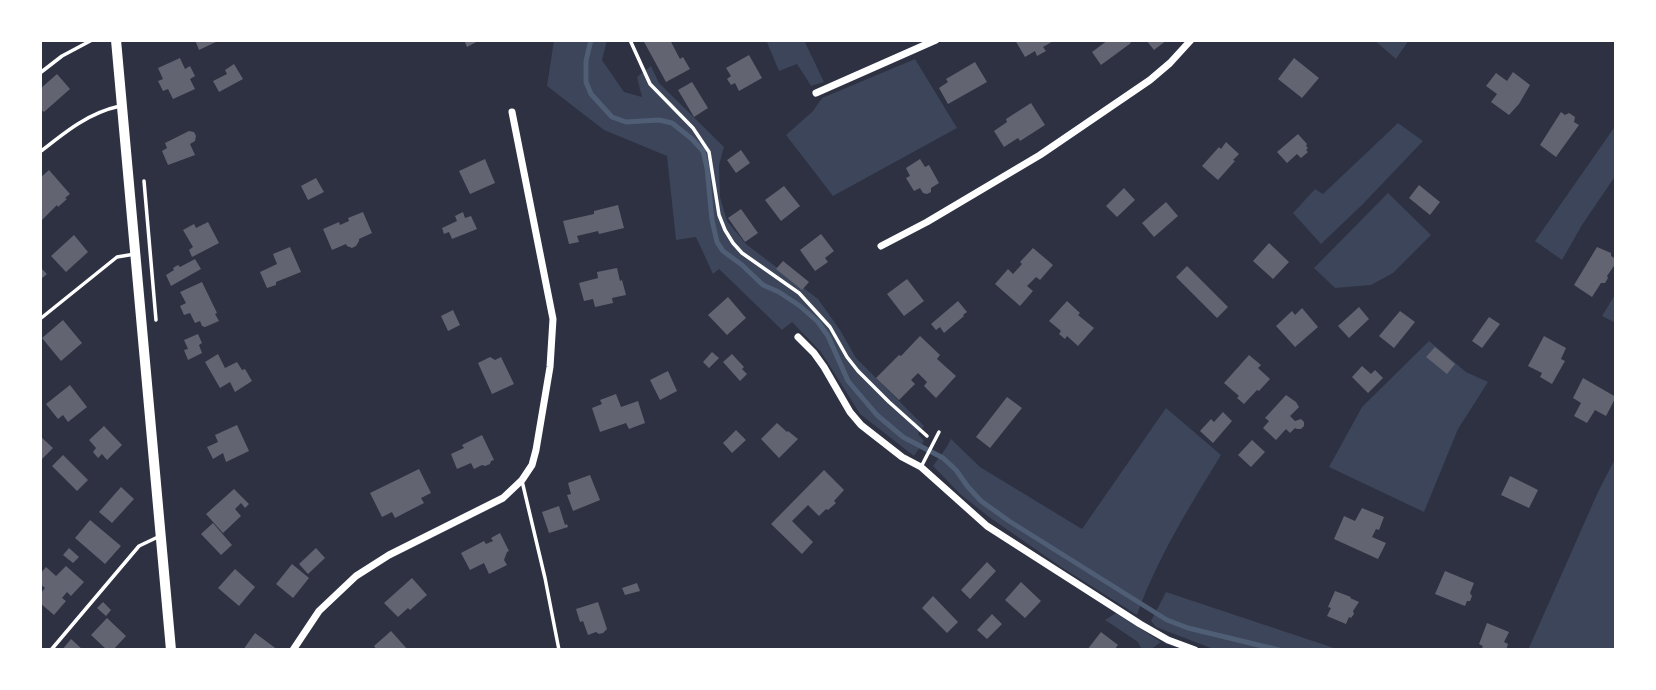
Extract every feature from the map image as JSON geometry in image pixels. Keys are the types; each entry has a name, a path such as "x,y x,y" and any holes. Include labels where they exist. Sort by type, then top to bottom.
{"street":[{"path":"116,40 172,650"},
{"path":"816,93 936,40"},
{"path":"881,246 928,222 1040,155 1150,80 1191,40"},
{"path":"293,650 319,611 356,576 389,555 503,498 522,480 532,465 550,367 553,319 512,112"},
{"path":"798,337 824,367 856,420 897,453 922,463 987,526 1140,624 1168,640 1195,650"}],"lane":[{"path":"40,74 62,56 92,40"},
{"path":"40,152 69,128 101,110 122,105"},
{"path":"40,319 117,257 137,254"},
{"path":"922,463 939,432"},
{"path":"522,480 559,650"},
{"path":"51,650 139,546 162,535"}],"path":[{"path":"630,40 650,84 692,128 709,152 719,215 724,230 733,243 742,253 799,293 830,327 858,372 933,442"}],"shaded area":[{"path":"554,40 607,40 602,60 624,92 642,97 637,77 651,66 659,83 724,147 719,165 720,197 727,221 746,244 818,299 856,358 924,426 918,434 924,441 914,456 860,414 821,352 792,322 782,330 719,269 713,274 696,237 676,240 667,156 604,130 547,86"},
{"path":"766,40 804,40 824,82 811,86 797,64 779,71"},
{"path":"1374,40 1409,40 1396,59"},
{"path":"915,59 957,128 833,196 786,135 813,111 822,98"},
{"path":"1398,123 1423,141 1321,244 1293,213 1315,189 1323,194"},
{"path":"1616,125 1616,175 1562,260 1535,241"},
{"path":"1388,193 1431,235 1393,273 1371,285 1335,288 1314,268"},
{"path":"1616,293 1616,323 1602,316"},
{"path":"1429,341 1466,372 1488,382 1458,429 1424,512 1329,467 1362,407"},
{"path":"1166,408 1221,455 1164,553 1137,615 989,517 960,494 933,466 951,439 980,467 1082,529"},
{"path":"1616,457 1616,650 1528,650 1598,492"},
{"path":"1166,592 1340,650 1216,650 1156,627 1151,621"},
{"path":"1116,613 1161,642 1150,650 1142,650 1138,642 1105,620"}],"building":[{"path":"195,40 220,40 199,50"},
{"path":"464,40 480,40 467,47"},
{"path":"643,40 670,40 680,59 683,57 690,69 666,82"},
{"path":"1015,40 1055,40 1043,47 1046,51 1037,56 1035,51 1025,57"},
{"path":"1108,40 1129,40 1131,43 1101,65 1092,52"},
{"path":"1146,40 1167,40 1154,50"},
{"path":"749,55 762,78 739,91 735,83 731,85 727,79 731,76 726,68"},
{"path":"180,58 185,69 190,66 195,76 190,79 195,89 173,99 168,89 163,91 158,81 163,79 158,68"},
{"path":"1294,58 1319,78 1302,98 1278,79"},
{"path":"975,62 987,82 948,104 939,88 948,82 946,79"},
{"path":"234,64 243,79 219,92 213,81 227,74 225,70"},
{"path":"1513,72 1530,85 1509,115 1491,102 1497,94 1486,86 1496,73 1507,81"},
{"path":"57,74 70,89 44,112 40,109 40,89"},
{"path":"692,82 708,108 694,117 678,90"},
{"path":"1031,103 1045,125 1020,141 1018,138 1004,147 994,131 1007,122 1006,119"},
{"path":"1561,112 1575,117 1574,122 1579,125 1556,157 1540,145"},
{"path":"189,131 196,136 195,141 190,144 195,155 168,165 162,151 167,148 165,143"},
{"path":"1298,134 1307,144 1308,152 1301,158 1297,154 1287,163 1277,152"},
{"path":"1226,142 1239,154 1218,180 1202,166"},
{"path":"741,150 750,163 736,173 727,160"},
{"path":"485,159 495,183 470,194 459,171"},
{"path":"920,159 925,167 929,165 939,183 927,194 920,188 914,191 906,178 910,176 906,168"},
{"path":"49,170 70,194 40,222 40,178"},
{"path":"316,178 324,192 308,200 301,186"},
{"path":"1419,185 1440,202 1430,215 1409,198"},
{"path":"784,186 800,206 781,221 765,200"},
{"path":"1124,188 1135,200 1117,217 1106,206"},
{"path":"1166,202 1178,216 1154,237 1142,223"},
{"path":"618,205 624,228 577,236 579,242 569,244 563,221"},
{"path":"741,209 758,233 745,242 728,218"},
{"path":"363,212 372,233 359,239 352,248 346,244 332,250 323,229 339,222 340,225 349,221 348,218"},
{"path":"463,212 465,218 471,216 477,229 452,239 449,232 444,234 442,228 457,221 455,216"},
{"path":"208,222 219,243 192,257 189,250 193,247 183,230 194,224 196,228"},
{"path":"821,234 834,251 825,258 828,262 815,271 800,250"},
{"path":"74,235 88,252 66,272 51,256"},
{"path":"1269,243 1289,262 1273,279 1253,261"},
{"path":"290,247 301,272 267,288 260,272 277,264 273,254"},
{"path":"1597,247 1611,253 1616,263 1605,283 1601,283 1592,297 1574,285"},
{"path":"1033,248 1053,265 1040,280 1036,277 1027,286 1033,291 1020,306 995,284 1008,269 1013,274"},
{"path":"195,259 201,269 171,286 166,275 178,265 180,267"},
{"path":"783,261 809,282 802,290 776,269"},
{"path":"1187,266 1228,307 1217,318 1176,277"},
{"path":"40,267 47,274 40,280"},
{"path":"617,268 626,295 612,298 613,303 595,307 593,299 584,301 579,283 598,278 597,272"},
{"path":"907,279 924,301 904,316 887,294"},
{"path":"202,282 219,321 205,327 200,321 195,323 190,313 184,315 180,306 186,303 180,292"},
{"path":"728,297 746,318 727,335 708,315"},
{"path":"958,301 967,312 964,316 944,333 940,327 936,330 931,324"},
{"path":"1067,301 1080,313 1078,315 1094,328 1078,346 1067,336 1065,339 1059,334 1061,331 1049,321"},
{"path":"1359,307 1369,319 1349,338 1338,326"},
{"path":"1302,308 1318,327 1295,347 1276,326 1292,311 1295,315"},
{"path":"453,310 460,325 448,331 441,316"},
{"path":"1400,311 1415,322 1394,348 1379,336"},
{"path":"1489,317 1500,324 1482,348 1472,341"},
{"path":"63,320 82,343 61,361 42,338"},
{"path":"198,334 202,353 188,360 184,350 188,349 184,340"},
{"path":"920,336 940,355 937,359 956,376 936,398 924,386 927,382 918,373 911,380 915,384 899,400 876,378"},
{"path":"1544,336 1566,348 1561,359 1565,361 1552,384 1540,377 1542,373 1528,366"},
{"path":"1435,347 1455,364 1447,374 1426,357"},
{"path":"712,352 719,358 709,368 703,362"},
{"path":"218,354 225,368 237,362 252,381 235,392 230,382 220,388 205,362"},
{"path":"732,354 747,374 740,381 723,362"},
{"path":"1249,355 1261,365 1258,368 1270,379 1244,404 1224,383"},
{"path":"490,357 495,360 501,357 514,384 492,394 478,363"},
{"path":"1362,366 1371,374 1375,370 1383,378 1368,393 1352,377"},
{"path":"668,371 677,391 660,400 650,380"},
{"path":"1583,378 1616,397 1606,416 1595,410 1587,423 1574,416 1581,403 1573,398"},
{"path":"70,385 87,407 68,422 63,415 58,419 46,404"},
{"path":"616,394 621,407 638,401 645,423 629,429 626,423 600,432 592,408 602,404 600,400"},
{"path":"1286,395 1299,407 1290,416 1295,421 1301,419 1304,426 1301,429 1295,428 1290,433 1286,429 1276,440 1263,428 1269,421 1265,418"},
{"path":"1007,397 1022,408 990,448 976,437"},
{"path":"1223,412 1232,421 1213,443 1200,431 1211,419 1214,422"},
{"path":"777,423 798,439 779,458 761,439"},
{"path":"237,425 249,451 226,462 223,453 213,459 207,447 218,442 215,435"},
{"path":"104,426 122,445 107,460 102,454 98,458 93,452 96,448 89,440"},
{"path":"736,430 746,440 732,453 723,443"},
{"path":"482,435 494,460 474,469 471,463 457,469 451,454"},
{"path":"40,436 53,448 40,461"},
{"path":"1252,440 1265,452 1251,467 1238,455"},
{"path":"63,455 88,480 77,491 52,466"},
{"path":"419,469 431,493 421,498 424,503 395,518 392,512 382,517 370,493"},
{"path":"824,470 844,490 834,501 836,503 819,516 808,505 792,521 813,542 802,554 771,524"},
{"path":"590,475 600,500 573,511 567,495 571,494 568,483"},
{"path":"1510,476 1538,490 1529,508 1501,495"},
{"path":"121,487 134,499 112,523 99,512"},
{"path":"234,489 249,504 245,508 241,503 235,509 241,516 223,533 206,514"},
{"path":"559,506 568,527 549,533 542,512"},
{"path":"1362,508 1384,517 1379,530 1376,529 1372,537 1386,543 1378,559 1334,539 1344,516 1355,521"},
{"path":"90,520 121,546 105,564 75,538"},
{"path":"213,523 232,545 221,555 201,534"},
{"path":"500,533 509,551 504,560 507,565 489,574 484,563 470,570 461,553 484,541 486,544 493,541 491,538"},
{"path":"69,548 79,557 73,563 63,555"},
{"path":"316,548 325,558 308,574 299,564"},
{"path":"987,562 996,571 970,599 961,590"},
{"path":"292,564 309,578 293,598 276,584"},
{"path":"66,566 84,582 71,596 67,592 62,598 66,601 54,615 40,603 40,594 45,588 40,584 40,574 46,567 56,576"},
{"path":"235,569 255,587 239,606 218,588"},
{"path":"1445,571 1474,583 1470,593 1472,596 1465,606 1435,594"},
{"path":"412,578 427,595 398,617 384,603"},
{"path":"1021,582 1041,601 1025,618 1005,600"},
{"path":"637,583 640,591 625,595 622,588"},
{"path":"1335,591 1359,602 1346,624 1327,616"},
{"path":"933,596 958,622 947,633 922,608"},
{"path":"103,602 111,610 106,616 97,608"},
{"path":"598,602 607,629 603,633 588,635 576,609"},
{"path":"992,614 1002,624 987,639 977,630"},
{"path":"107,618 126,636 113,650 107,650 91,635"},
{"path":"1487,623 1509,632 1504,642 1508,644 1506,650 1481,650 1483,646 1479,644"},
{"path":"391,631 408,650 377,650 374,646"},
{"path":"1101,632 1118,645 1114,650 1087,650"},
{"path":"255,633 278,650 243,650"},
{"path":"71,639 83,650 62,650"}],"waterway":[{"path":"591,40 586,61 586,82 591,94 612,117 626,122 659,120 672,123 703,151 717,242 723,251 763,285 800,306 818,322 828,336 848,381 877,415 903,437 943,458 981,501 1009,521 1167,620 1188,628 1279,650"}]}
